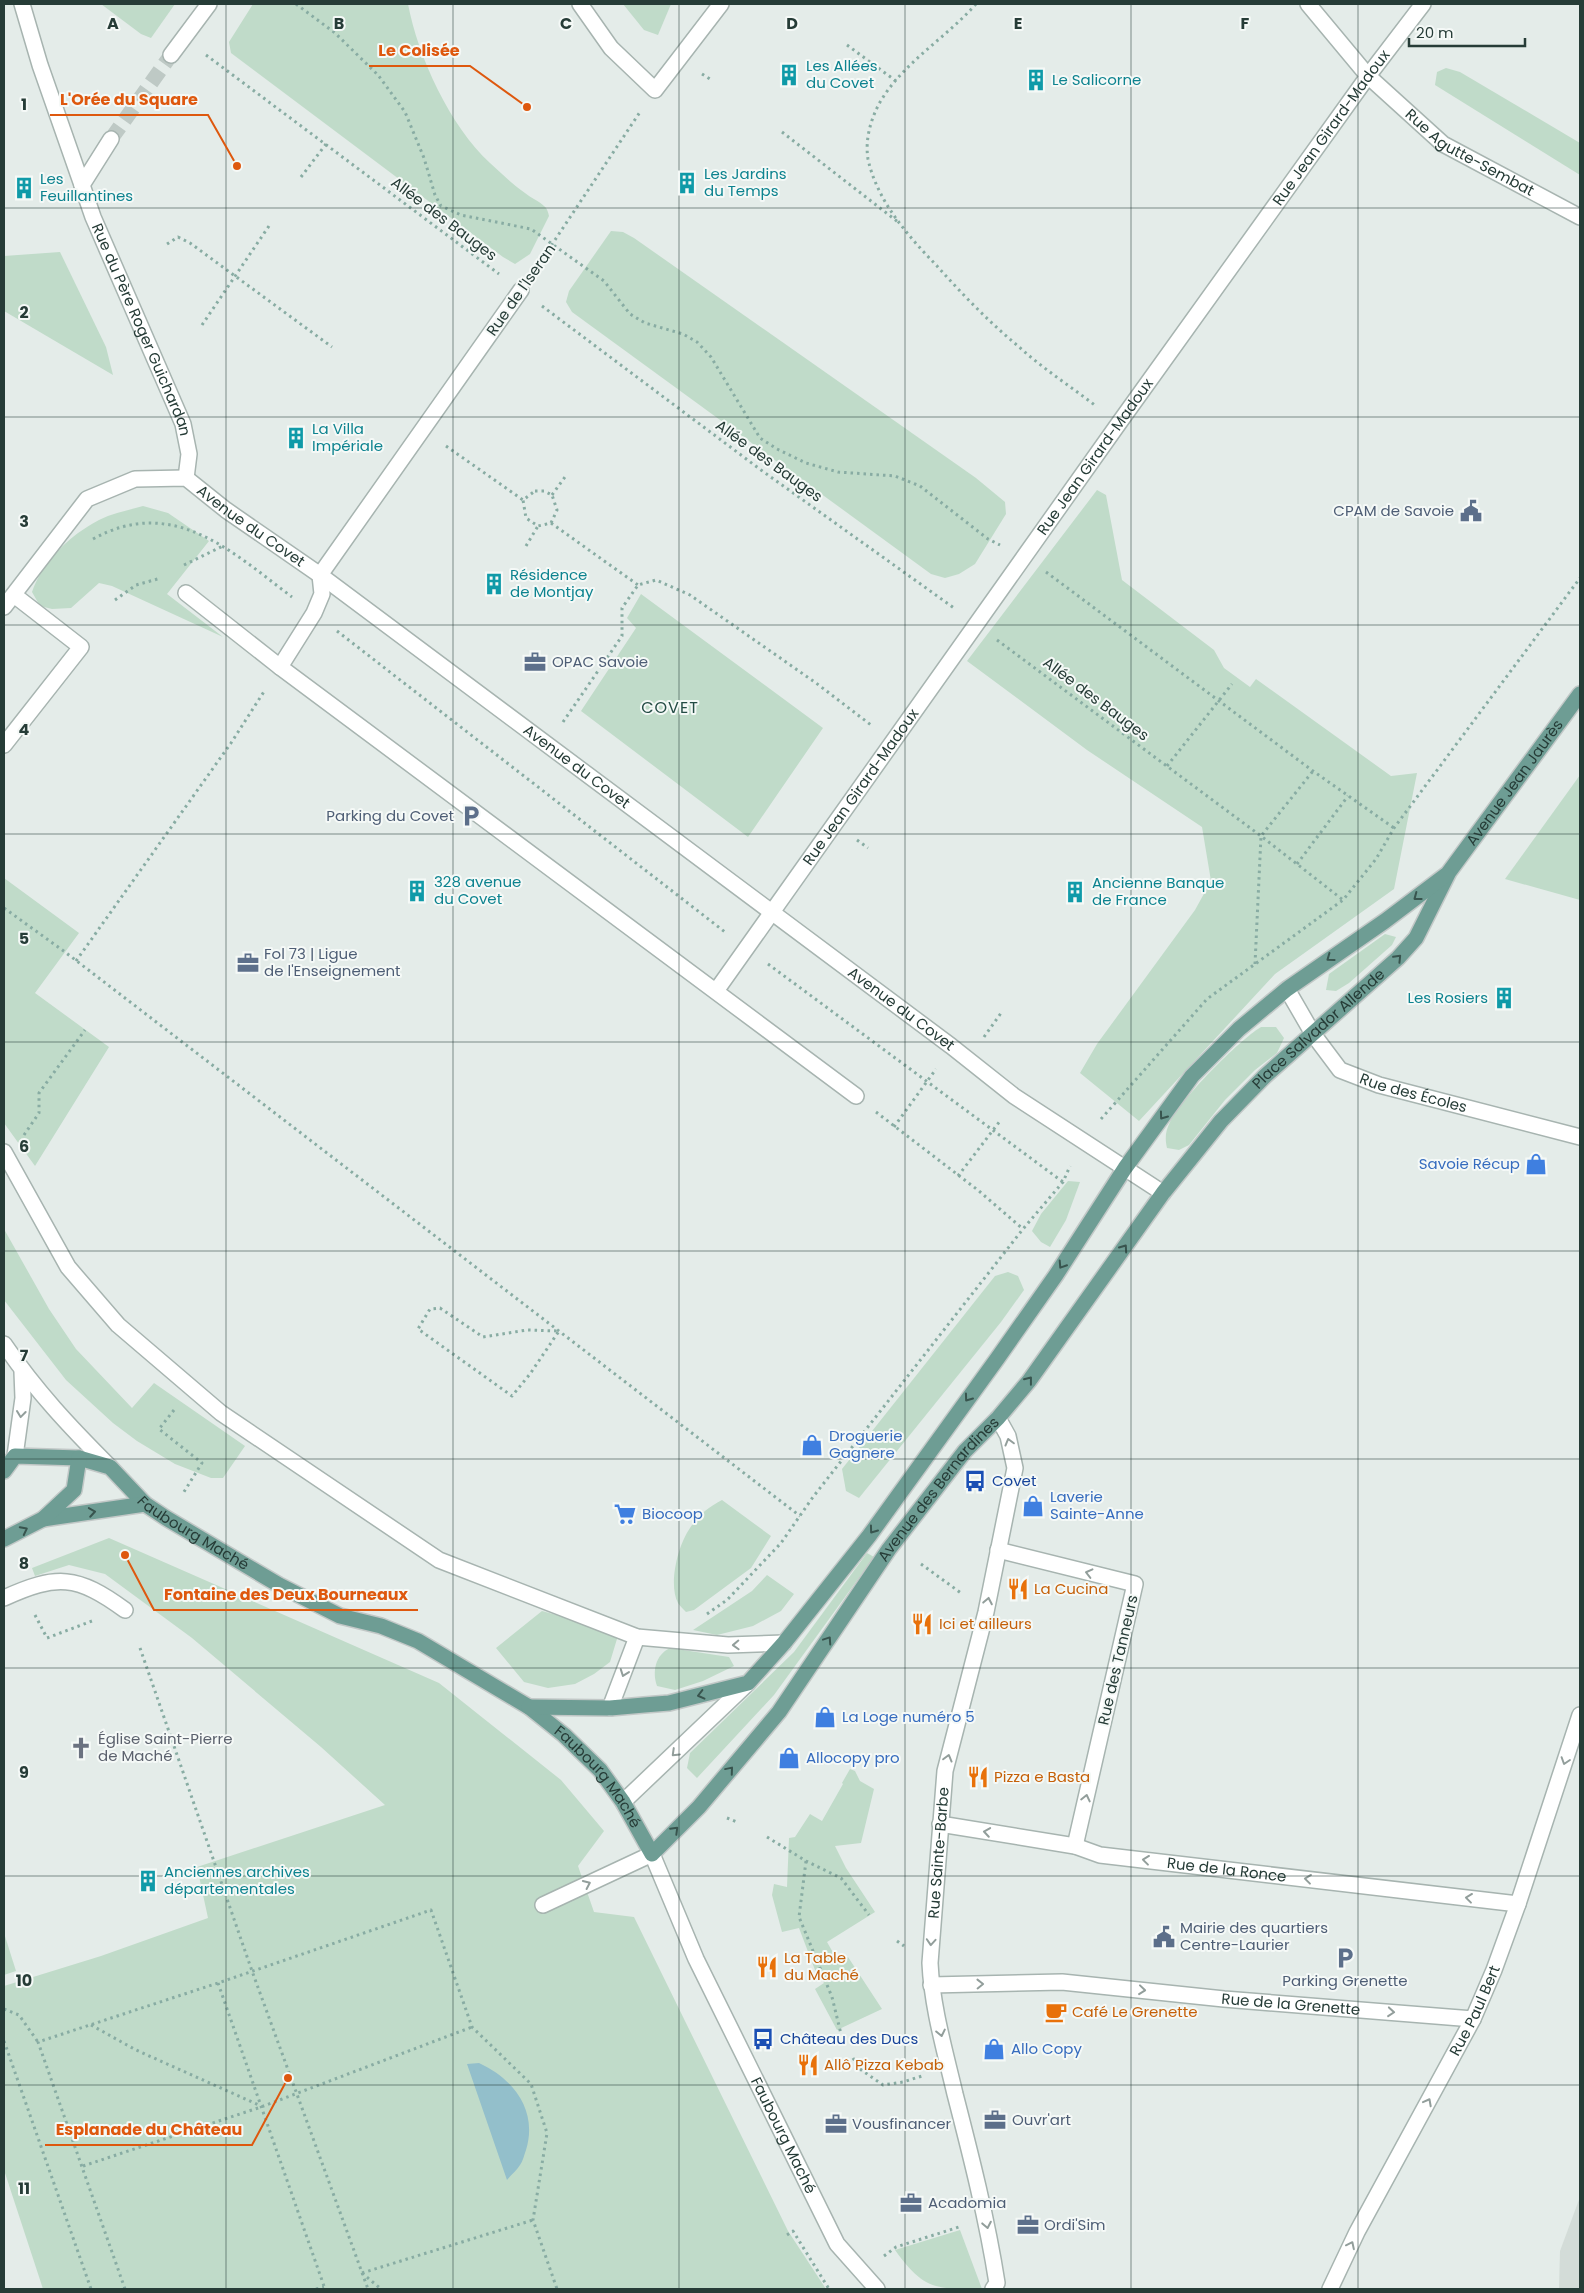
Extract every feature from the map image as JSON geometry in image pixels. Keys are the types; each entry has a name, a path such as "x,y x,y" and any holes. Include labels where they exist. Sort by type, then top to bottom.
{"main road":[{"name":"Avenue Jean Jaurès","path":"1449,872 1580,694"},
{"path":"1287,989 1384,921 1449,872"},
{"name":"Place Salvador Allende","path":"1221,1121 1265,1076 1398,958 1416,938 1449,872"},
{"name":"Avenue des Bernardines","path":"748,1683 784,1643 869,1536 997,1359 1056,1274 1125,1168 1192,1076 1239,1029 1287,989"},
{"name":"Avenue des Bernardines","path":"652,1854 698,1807 779,1712 889,1549 965,1451 998,1418 1029,1381 1163,1193 1221,1121"},
{"path":"4,1471 15,1456 79,1458 110,1467"},
{"path":"4,1539 43,1519 74,1490 79,1458"},
{"name":"Faubourg Maché","path":"110,1467 145,1504 279,1585 340,1616 381,1626 418,1641 529,1707 564,1735 600,1770 623,1802 652,1854"},
{"path":"43,1519 145,1504"},
{"path":"529,1707 610,1708 670,1702 748,1683"}],"street":[{"name":"Rue du Père Roger Guichardan","path":"22,4 40,65 94,217 183,424 189,454 186,478"},
{"path":"171,55 209,4"},
{"path":"580,4 611,48 655,90 721,4"},
{"path":"1308,4 1368,76"},
{"name":"Rue Jean Girard-Madoux","path":"716,991 1023,557 1368,76 1423,4"},
{"name":"Rue Agutte-Sembat","path":"1368,76 1443,144 1580,217"},
{"path":"82,185 111,139"},
{"name":"Rue de l'Iseran","path":"320,575 521,290"},
{"name":"Avenue du Covet","path":"4,607 87,499 135,479 186,478 226,510 320,575 773,913 951,1046 1014,1096 1163,1193"},
{"path":"280,667 314,613 322,594 320,575"},
{"path":"186,593 280,667 856,1096"},
{"path":"4,745 81,647 14,595"},
{"name":"Rue des Écoles","path":"1287,989 1313,1034 1340,1070 1380,1085 1580,1137"},
{"path":"6,1155 68,1267 118,1325 221,1413 439,1560 637,1636 728,1645 784,1643"},
{"name":"Faubourg Maché","path":"4,1344 22,1372 72,1429 110,1467"},
{"path":"15,1456 23,1398 22,1372"},
{"name":"Rue Sainte-Barbe","path":"993,2289 997,2283 988,2225 948,2066 931,1985 930,1963 945,1771 986,1612 1015,1468 1008,1436 998,1418"},
{"name":"Faubourg Maché","path":"72,1429 79,1458"},
{"name":"Rue des Tanneurs","path":"998,1550 1135,1584 1075,1846"},
{"path":"4,1598 25,1589 48,1583 65,1582 87,1586 100,1592 124,1610"},
{"path":"610,1708 637,1636"},
{"name":"Avenue des Bernardines","path":"623,1802 748,1683"},
{"name":"Rue Paul Bert","path":"1330,2289 1357,2232 1473,2018 1494,1970 1518,1904 1580,1715"},
{"name":"Rue de la Ronce","path":"940,1824 1075,1846 1100,1855 1518,1904"},
{"path":"543,1905 652,1854"},
{"name":"Faubourg Maché","path":"652,1854 696,1959 836,2244 877,2289"},
{"name":"Rue de la Grenette","path":"931,1985 1062,1982 1224,1998 1473,2018"}],"path":[{"path":"296,4 335,32 378,75 400,104 424,158 435,195 441,206 461,215 531,229 604,281 630,314 645,323 683,334 697,342 711,357 760,438 806,463 838,472 895,476 920,486 988,539 1023,557 1313,771 1394,828"},
{"path":"976,4 961,21 915,59 879,105 867,135 868,158 881,195 925,254 995,326 1020,348 1119,423"},
{"name":"Allée des Bauges","path":"184,38 761,470 976,624 1167,766 1343,900"},
{"path":"847,45 896,81"},
{"name":"Rue de l'Iseran","path":"521,290 655,90"},
{"path":"782,132 902,225"},
{"path":"301,178 326,144"},
{"path":"202,325 271,223"},
{"path":"167,244 178,237 184,240 332,347"},
{"path":"439,441 523,500 526,518 538,526"},
{"path":"552,495 565,476"},
{"path":"523,500 535,491 544,491 552,495 557,510 551,523"},
{"path":"526,546 538,526 551,523 638,585"},
{"path":"91,540 124,525 156,524 195,531 224,546 314,613 747,949 993,1132 1032,1157 1063,1182"},
{"path":"572,708 622,636 622,608 638,585 656,580 690,595 816,683 848,708"},
{"path":"76,961 231,743 280,667"},
{"path":"1167,766 1232,684"},
{"path":"1255,964 1261,836 1313,771"},
{"path":"1297,864 1348,796"},
{"path":"4,908 76,961 800,1516"},
{"path":"6,1155 39,1112 40,1092 85,1030"},
{"path":"894,1127 927,1083 951,1046"},
{"path":"856,1096 1023,1229"},
{"path":"958,1176 993,1132 1014,1096"},
{"path":"440,1308 483,1337 527,1330 558,1331 512,1396 418,1329 430,1309 440,1308"},
{"path":"166,1518 202,1463 159,1429 174,1410 182,1416"},
{"path":"921,1564 986,1612"},
{"path":"37,1620 47,1638 124,1610"},
{"path":"140,1648 252,1971 368,2289"},
{"path":"767,1837 806,1861 841,1878 870,1915"},
{"path":"806,1861 799,1917 832,1996 841,2034"},
{"path":"38,2042 431,1910 472,2027 531,2084 547,2133 533,2220 557,2289"},
{"path":"218,1983 324,2288 316,2289"},
{"path":"4,2008 19,2015 38,2042 126,2289"},
{"path":"90,2024 136,2050 261,2106"},
{"path":"83,2166 261,2106 472,2027"},
{"path":"4,2041 91,2289"},
{"path":"853,2058 860,2069 883,2085 904,2082 948,2066"},
{"path":"362,2273 533,2220"},
{"path":"864,2274 896,2247 976,2222 988,2225"},
{"path":"787,2235 793,2231 829,2289"},
{"path":"362,2273 381,2289"}],"shaded area":[{"path":"1580,2197 1580,2289 1559,2289 1560,2251"}],"green space":[{"path":"101,4 175,4 151,38 141,34"},
{"path":"253,4 408,4 419,46 428,68 438,90 462,130 475,148 490,163 527,195 547,209 549,216 530,254 515,264 503,257 231,53 229,42"},
{"path":"623,4 671,4 658,35 644,30"},
{"path":"1446,68 1460,72 1580,143 1580,175 1435,85 1437,72"},
{"path":"611,231 623,232 634,238 976,478 1005,502 1006,514 975,564 959,574 945,578 931,574 572,312 566,302 569,291"},
{"path":"60,252 106,347 113,375 4,311 4,256"},
{"path":"1097,490 1106,495 1122,580 1214,650 1224,668 1250,687 1256,679 1391,776 1417,773 1394,889 1275,974 1139,1121 1080,1073 1097,1044 1195,910 1211,881 1202,827 1087,750 967,661"},
{"path":"143,506 168,513 209,541 167,594 223,637 112,586 99,583 71,608 52,609 40,606 32,592 43,570 58,550 78,533 99,520"},
{"path":"641,594 823,728 748,837 581,711 636,628 627,618"},
{"path":"1580,775 1580,900 1505,879"},
{"path":"4,878 79,933 35,993 109,1047 35,1166 4,1123"},
{"path":"1385,934 1396,937 1392,945 1349,983 1336,991 1326,990 1329,974"},
{"path":"1261,1027 1276,1027 1284,1038 1277,1053 1255,1070 1225,1100 1189,1145 1179,1150 1167,1148 1166,1135 1168,1126 1186,1099 1225,1057"},
{"path":"1068,1181 1080,1182 1066,1220 1050,1247 1041,1242 1032,1231 1041,1214"},
{"path":"4,1229 49,1309 76,1349 132,1408 154,1383 245,1446 223,1478 211,1478 175,1464 137,1441 113,1423 66,1380 4,1300"},
{"path":"1008,1272 1018,1276 1024,1290 1001,1322 859,1498 846,1491 842,1469 995,1276"},
{"path":"722,1500 771,1536 751,1568 694,1610 686,1612 678,1603 675,1595 674,1575 678,1554 686,1535 700,1515"},
{"path":"109,1538 439,1683 561,1780 604,1831 578,1866 594,1912 634,1917 788,2231 826,2289 43,2289 4,2170 4,1986 101,1956 208,1918 197,1867 385,1805 321,1747 192,1638 105,1574 69,1565 35,1576 32,1568"},
{"path":"867,1553 874,1557 774,1695 697,1778 687,1768 690,1753 794,1652"},
{"path":"767,1575 794,1594 781,1611 753,1626 717,1635 693,1630 752,1591"},
{"path":"542,1611 593,1625 620,1629 610,1662 594,1674 575,1684 548,1688 524,1682 496,1648"},
{"path":"670,1648 729,1657 734,1666 703,1681 675,1690 657,1686 656,1664 661,1655"},
{"path":"850,1769 855,1771 860,1781 874,1789 861,1843 835,1846 846,1868 875,1912 827,1942 839,1963 848,1957 882,2009 837,2030 815,1989 824,1983 815,1970 799,1928 782,1932 772,1895 774,1884 787,1887 789,1838 795,1837 810,1814 822,1821"},
{"path":"4,1933 16,1971 4,1975"},
{"path":"960,2230 982,2289 953,2289 941,2287 923,2280 914,2273 895,2250"}],"water":[{"path":"479,2063 503,2078 512,2087 526,2110 529,2122 526,2150 521,2163 507,2180 467,2064"}],"tunnel":[{"path":"111,139 171,55"}],"place":[{"name":"Les Allées du Covet","path":"789,75"},
{"name":"Le Salicorne","path":"1036,80"},
{"name":"Le Colisée","path":"527,107"},
{"name":"L'Orée du Square","path":"237,166"},
{"name":"Les Jardins du Temps","path":"687,183"},
{"name":"Les Feuillantines","path":"24,188"},
{"name":"La Villa Impériale","path":"296,438"},
{"name":"CPAM de Savoie","path":"1471,511"},
{"name":"Résidence de Montjay","path":"494,584"},
{"name":"OPAC Savoie","path":"535,662"},
{"name":"Parking du Covet","path":"471,816"},
{"name":"328 avenue du Covet","path":"417,891"},
{"name":"Ancienne Banque de France","path":"1075,892"},
{"name":"Fol 73 | Ligue de l'Enseignement","path":"248,963"},
{"name":"Les Rosiers","path":"1504,998"},
{"name":"Savoie Récup","path":"1536,1164"},
{"name":"Droguerie Gagnere","path":"812,1445"},
{"name":"Covet","path":"975,1481"},
{"name":"Laverie Sainte-Anne","path":"1033,1506"},
{"name":"Biocoop","path":"625,1514"},
{"name":"Fontaine des Deux Bourneaux","path":"125,1555"},
{"name":"La Cucina","path":"1018,1589"},
{"name":"Ici et ailleurs","path":"922,1624"},
{"name":"La Loge numéro 5","path":"825,1717"},
{"name":"Église Saint-Pierre de Maché","path":"81,1748"},
{"name":"Allocopy pro","path":"789,1758"},
{"name":"Pizza e Basta","path":"978,1777"},
{"name":"Anciennes archives départementales","path":"148,1881"},
{"name":"Mairie des quartiers Centre-Laurier","path":"1164,1937"},
{"name":"Parking Grenette","path":"1345,1958"},
{"name":"La Table du Maché","path":"767,1967"},
{"name":"Café Le Grenette","path":"1056,2012"},
{"name":"Château des Ducs","path":"763,2039"},
{"name":"Allo Copy","path":"994,2049"},
{"name":"Allô Pizza Kebab","path":"808,2065"},
{"name":"Esplanade du Château","path":"288,2078"},
{"name":"Ouvr'art","path":"995,2120"},
{"name":"Vousfinancer","path":"836,2124"},
{"name":"Acadomia","path":"911,2203"},
{"name":"Ordi'Sim","path":"1028,2225"}],"district":[{"name":"COVET","path":"670,707"}]}
